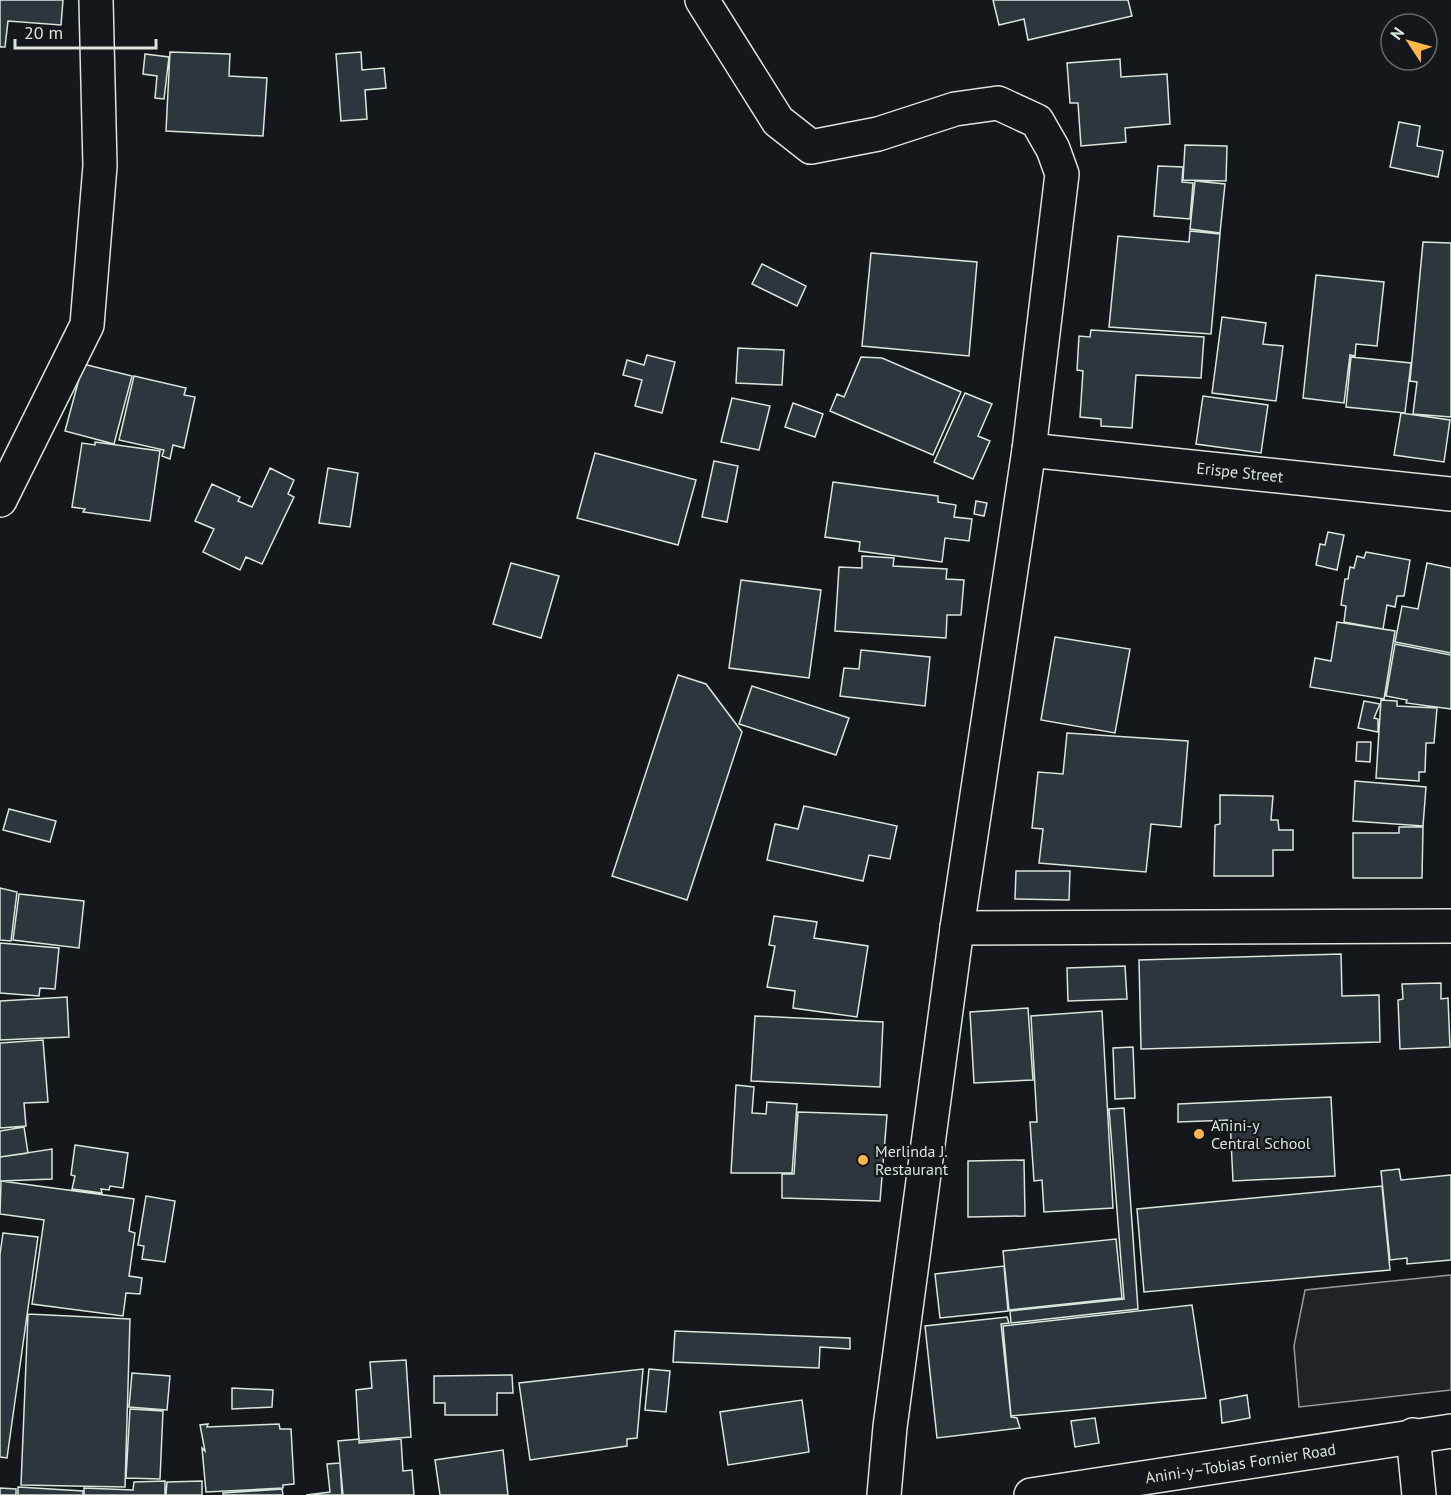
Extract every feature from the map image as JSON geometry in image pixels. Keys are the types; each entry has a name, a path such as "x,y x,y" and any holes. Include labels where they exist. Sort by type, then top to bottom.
{"street":[{"path":"0,500 87,325 100,166 96,0"},
{"path":"702,0 778,121 812,147 878,134 955,109 998,103 1037,121 1053,149 1062,174 1029,450 957,928 890,1427 884,1495"},
{"name":"Erispe Street","path":"1029,450 1451,494"},
{"path":"957,928 1451,926"},
{"name":"Anini-y–Tobias Fornier Road","path":"1030,1495 1451,1431"},
{"path":"1413,1435 1419,1495"}],"shaded area":[{"path":"1451,1275 1451,1390 1299,1407 1294,1346 1305,1290"}],"building":[{"path":"0,0 63,0 61,25 8,21 5,47 0,47"},
{"path":"993,0 1128,0 1132,16 1028,40 1024,19 999,25"},
{"path":"170,52 230,54 229,76 267,78 263,136 166,131"},
{"path":"361,52 362,70 384,68 386,88 365,90 367,119 341,121 336,54"},
{"path":"145,54 169,57 164,99 155,98 157,76 143,74"},
{"path":"1120,59 1121,77 1167,74 1170,124 1125,128 1126,142 1081,146 1078,103 1070,103 1067,63"},
{"path":"1399,122 1420,126 1417,146 1443,151 1438,177 1390,167"},
{"path":"1185,145 1227,146 1226,181 1183,180"},
{"path":"1158,166 1183,167 1182,182 1193,183 1190,219 1154,216"},
{"path":"1195,181 1225,184 1220,233 1190,229"},
{"path":"1190,231 1220,234 1211,334 1109,327 1118,236 1189,242"},
{"path":"1423,242 1451,243 1451,417 1413,414 1417,382 1410,381"},
{"path":"871,253 977,262 969,356 862,346"},
{"path":"762,264 806,286 797,306 752,284"},
{"path":"1316,275 1384,282 1377,346 1356,344 1355,356 1350,355 1344,403 1303,398"},
{"path":"1222,317 1266,323 1263,344 1283,346 1276,401 1212,393"},
{"path":"1091,330 1204,337 1201,378 1136,375 1132,428 1101,426 1101,419 1080,417 1083,371 1077,370 1079,336 1090,337"},
{"path":"738,348 784,350 782,385 736,383"},
{"path":"647,355 675,362 662,413 635,406 642,380 623,375 627,360 644,365"},
{"path":"861,357 882,358 961,392 933,455 830,411 837,394 844,397"},
{"path":"1351,357 1411,363 1405,413 1346,407"},
{"path":"83,364 132,376 114,444 65,431"},
{"path":"134,376 186,388 184,395 195,397 184,448 173,445 170,459 162,456 164,450 119,440"},
{"path":"965,393 992,404 978,436 990,441 973,479 934,462"},
{"path":"1203,396 1268,405 1261,453 1196,444"},
{"path":"732,398 770,406 759,450 721,442"},
{"path":"793,403 823,414 815,437 785,427"},
{"path":"1401,413 1450,420 1444,462 1394,455"},
{"path":"95,442 160,451 150,521 83,512 85,509 72,507 82,443 95,445"},
{"path":"595,453 696,480 678,545 577,518"},
{"path":"714,461 738,466 727,522 702,517"},
{"path":"270,468 294,480 288,494 294,497 262,564 246,557 240,570 203,552 214,529 195,521 212,484 240,497 238,501 252,507"},
{"path":"328,468 358,473 350,527 319,523"},
{"path":"833,482 938,496 938,502 956,505 954,517 972,519 969,541 945,538 942,562 859,551 860,542 825,537"},
{"path":"976,501 987,503 984,516 974,514"},
{"path":"1328,532 1344,535 1337,570 1316,565 1320,544 1325,545"},
{"path":"1366,552 1410,560 1404,596 1397,596 1395,607 1387,605 1383,629 1344,622 1346,606 1341,605 1345,579 1348,579 1350,567 1354,568 1357,556 1364,558"},
{"path":"862,556 894,558 893,566 947,569 946,579 964,580 961,615 947,615 946,638 835,631 839,567 862,568"},
{"path":"511,563 559,576 541,638 493,624"},
{"path":"1427,563 1451,568 1451,653 1395,642 1402,606 1418,609"},
{"path":"741,580 821,590 809,678 729,668"},
{"path":"1337,622 1395,631 1384,699 1310,687 1315,658 1331,661"},
{"path":"1055,637 1130,649 1115,733 1041,720"},
{"path":"1395,644 1451,655 1451,709 1406,703 1407,700 1386,696"},
{"path":"861,650 930,657 925,706 840,696 844,668 859,669"},
{"path":"678,675 706,684 742,732 687,900 612,876"},
{"path":"752,686 849,718 836,755 739,724"},
{"path":"1381,700 1397,701 1397,706 1437,708 1434,743 1426,743 1425,772 1419,772 1419,781 1376,778"},
{"path":"1364,701 1380,704 1374,718 1378,719 1378,732 1358,728"},
{"path":"1067,733 1188,741 1181,827 1151,824 1146,872 1039,863 1043,829 1032,828 1038,772 1063,774"},
{"path":"1357,742 1371,742 1370,762 1356,761"},
{"path":"1355,781 1426,787 1423,826 1353,821"},
{"path":"1220,795 1273,796 1271,820 1278,820 1279,830 1293,830 1293,850 1273,850 1273,876 1214,876 1215,825 1220,824"},
{"path":"804,806 897,826 890,859 869,855 863,881 767,860 775,824 798,829"},
{"path":"9,809 56,821 50,842 3,830"},
{"path":"1399,827 1423,827 1422,878 1353,878 1353,833 1399,833"},
{"path":"1016,871 1070,871 1069,900 1015,899"},
{"path":"0,888 17,892 11,941 0,940"},
{"path":"19,894 84,901 79,948 13,940"},
{"path":"774,916 817,922 814,938 868,946 857,1017 793,1008 795,991 767,987 775,946 769,945"},
{"path":"0,943 59,948 55,989 40,988 39,996 0,993"},
{"path":"1341,954 1342,996 1379,995 1380,1042 1141,1049 1139,960"},
{"path":"1125,966 1127,999 1068,1001 1067,968"},
{"path":"1441,983 1441,999 1448,998 1450,1047 1400,1049 1398,1000 1403,999 1402,984"},
{"path":"67,997 69,1037 0,1040 0,1001"},
{"path":"1028,1008 1033,1080 974,1083 970,1012"},
{"path":"1102,1011 1113,1208 1044,1212 1042,1180 1034,1181 1030,1122 1037,1122 1031,1016"},
{"path":"755,1016 883,1022 880,1087 751,1081"},
{"path":"43,1040 48,1102 24,1103 26,1126 0,1128 0,1043"},
{"path":"1133,1047 1135,1098 1115,1099 1113,1048"},
{"path":"736,1085 754,1087 752,1113 766,1114 767,1102 797,1104 792,1173 731,1173"},
{"path":"1331,1097 1335,1176 1233,1181 1230,1120 1178,1122 1178,1104"},
{"path":"1124,1108 1138,1309 1011,1323 1010,1311 1124,1299 1109,1109"},
{"path":"798,1112 887,1115 880,1201 782,1198 782,1174 794,1174"},
{"path":"24,1127 28,1153 0,1157 0,1131"},
{"path":"75,1145 128,1153 123,1188 110,1186 109,1190 101,1189 102,1193 72,1189 75,1176 71,1175"},
{"path":"52,1149 52,1179 0,1181 0,1157"},
{"path":"1024,1160 1025,1216 968,1217 968,1161"},
{"path":"1399,1169 1401,1180 1451,1175 1451,1260 1407,1264 1407,1258 1390,1260 1381,1171"},
{"path":"1,1181 134,1199 129,1231 135,1233 129,1276 142,1278 140,1294 126,1293 123,1316 32,1304 44,1220 0,1214"},
{"path":"1382,1186 1390,1270 1144,1292 1137,1209"},
{"path":"146,1196 175,1201 165,1262 142,1259 144,1246 138,1245"},
{"path":"3,1233 38,1237 7,1458 0,1457 0,1254"},
{"path":"1116,1239 1122,1298 1009,1310 1003,1251"},
{"path":"1004,1266 1008,1311 940,1318 935,1274"},
{"path":"1192,1305 1206,1398 1011,1416 1003,1326"},
{"path":"28,1314 130,1319 125,1487 21,1485"},
{"path":"1007,1317 1009,1323 1001,1324 1011,1417 1017,1418 1020,1428 937,1438 925,1326"},
{"path":"675,1331 850,1338 850,1349 820,1347 819,1368 673,1362"},
{"path":"406,1360 411,1437 359,1441 356,1390 372,1388 370,1362"},
{"path":"643,1369 637,1438 627,1439 627,1446 530,1460 519,1383"},
{"path":"649,1369 670,1371 666,1412 645,1410"},
{"path":"132,1373 170,1376 167,1410 129,1407"},
{"path":"512,1375 513,1393 497,1393 497,1415 445,1415 445,1403 434,1403 434,1376"},
{"path":"232,1388 273,1390 272,1407 232,1409"},
{"path":"1247,1395 1250,1418 1222,1423 1220,1400"},
{"path":"802,1400 809,1452 728,1465 720,1412"},
{"path":"130,1409 163,1411 160,1479 126,1478"},
{"path":"1095,1418 1099,1443 1075,1447 1071,1421"},
{"path":"208,1424 207,1427 279,1424 280,1429 291,1429 294,1484 283,1485 283,1488 206,1492 202,1448 205,1451 200,1425"},
{"path":"359,1439 359,1443 401,1439 403,1471 412,1470 414,1495 343,1495 338,1441"},
{"path":"503,1450 508,1495 440,1495 435,1460"},
{"path":"340,1463 342,1495 306,1495 330,1492 327,1464"},
{"path":"165,1481 165,1495 84,1495 84,1488 133,1490 134,1482"},
{"path":"202,1481 202,1495 166,1495 167,1482"},
{"path":"18,1487 83,1491 83,1495 18,1495"},
{"path":"0,1488 16,1489 16,1495 0,1495"},
{"path":"282,1489 283,1495 223,1495 223,1493"}],"place":[{"name":"Anini-y Central School","path":"1199,1134"},
{"name":"Merlinda J. Restaurant","path":"863,1160"}]}
